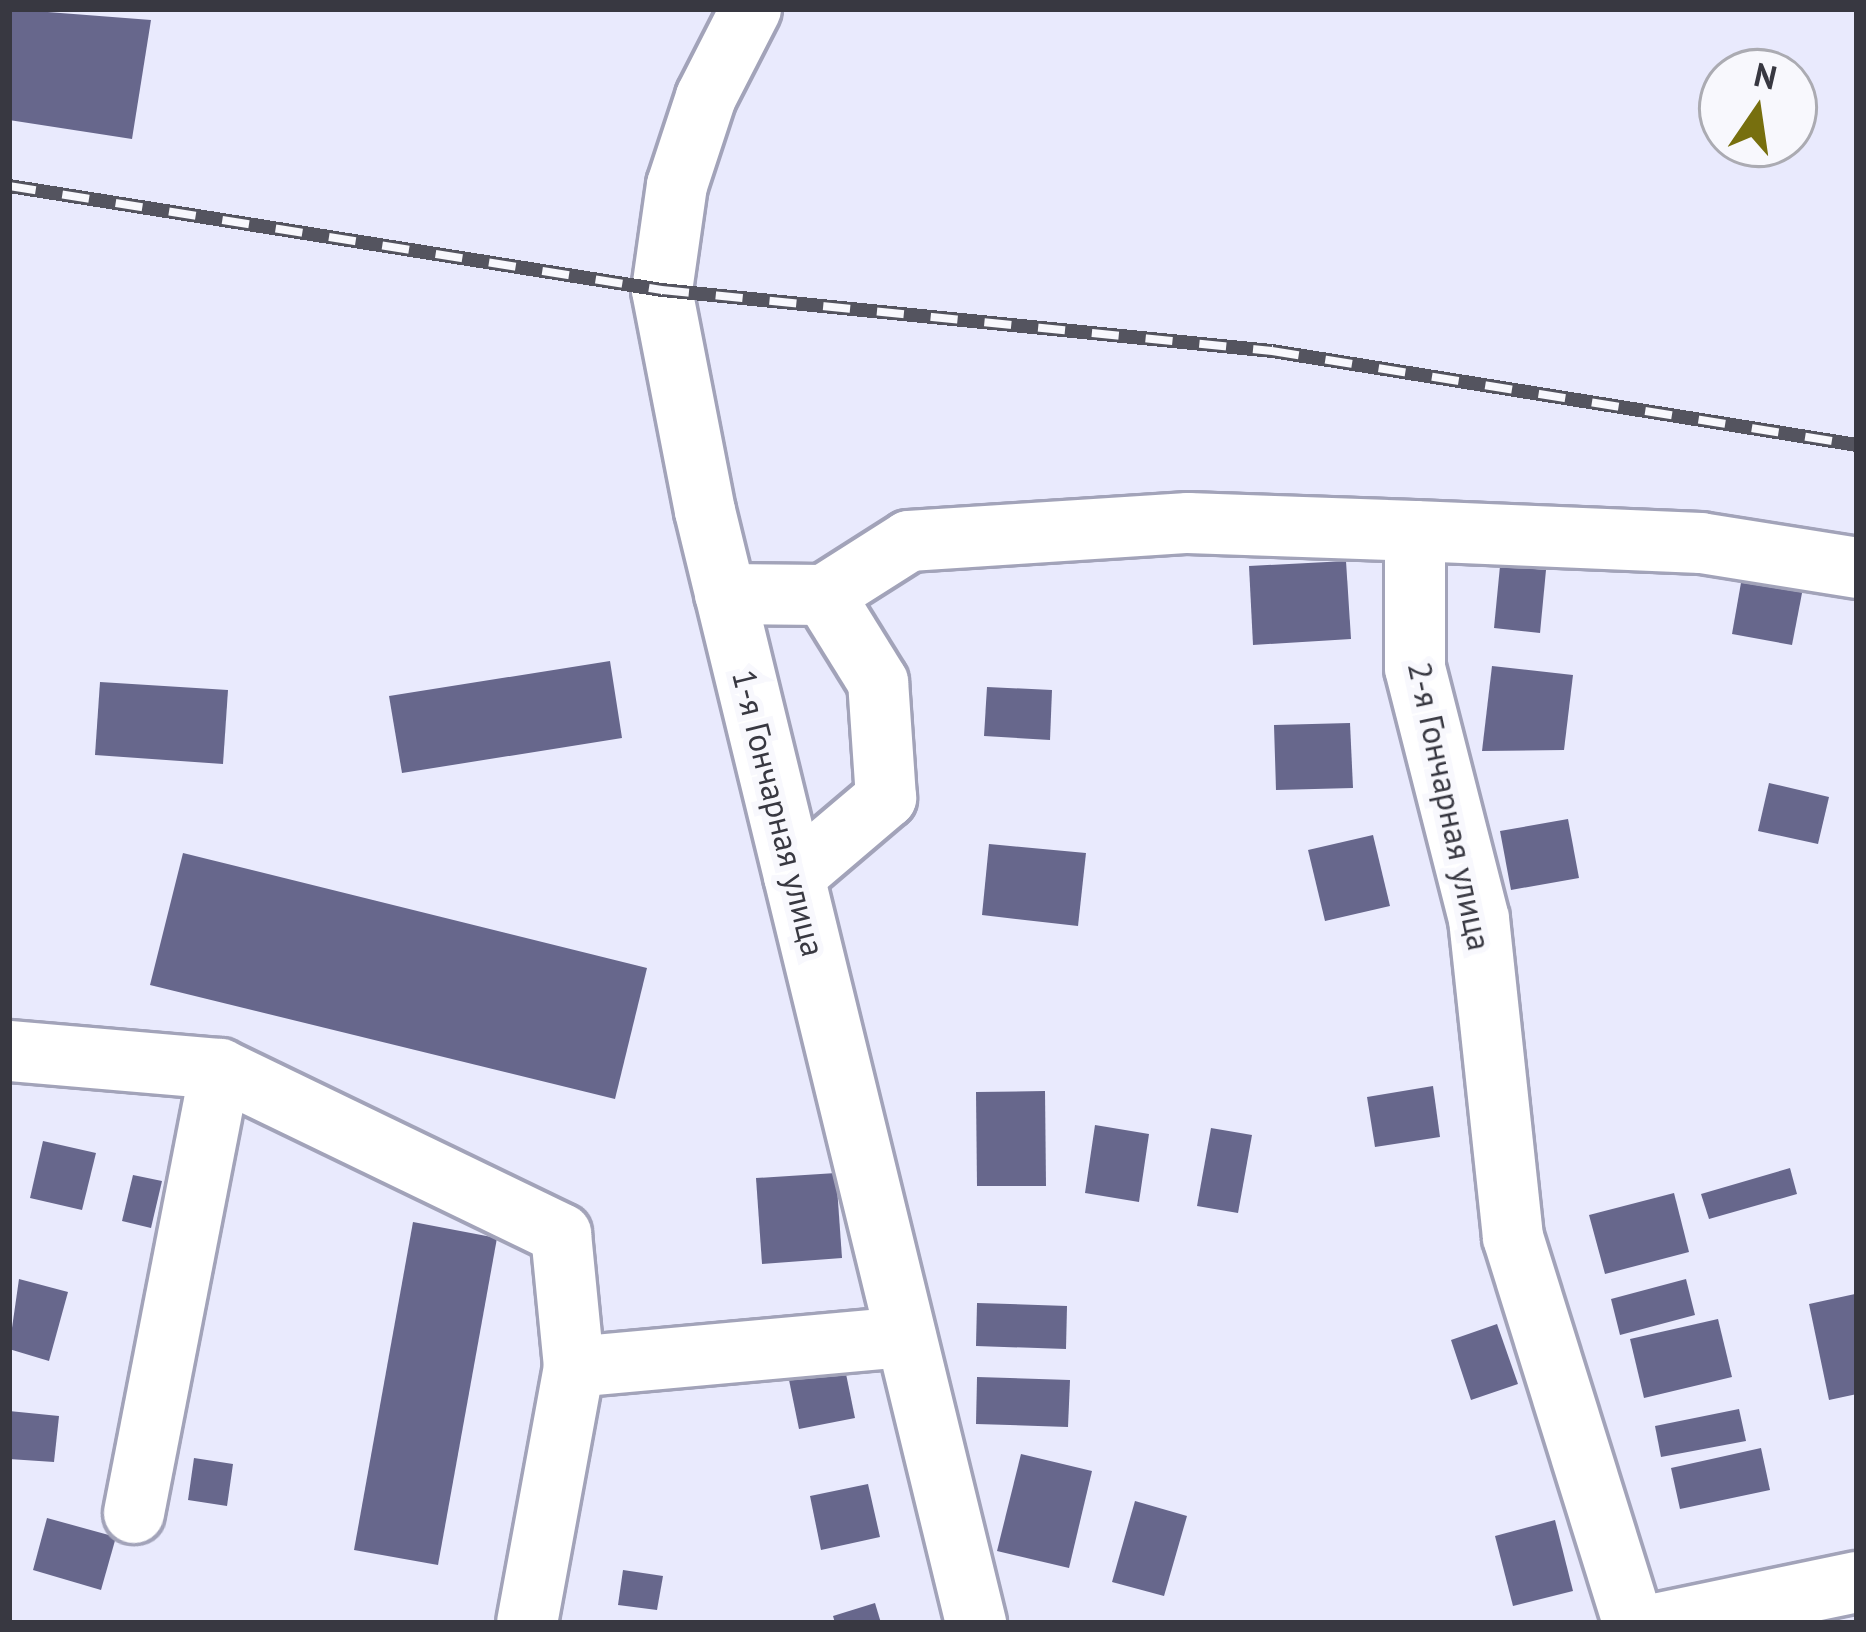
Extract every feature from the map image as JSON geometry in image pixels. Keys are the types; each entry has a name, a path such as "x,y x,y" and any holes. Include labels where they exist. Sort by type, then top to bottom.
{"street":[{"name":"1-я Гончарная улица","path":"751,9 706,97 677,185 662,290 725,594 976,1623"},
{"path":"725,594 824,596 909,541 1188,523 1701,543 1857,568"},
{"name":"2-я Гончарная улица","path":"1415,531 1415,668 1479,919 1513,1237 1633,1623"},
{"path":"794,876 886,798 878,682 824,596"},
{"path":"9,1051 220,1069 560,1234 574,1367 527,1623"},
{"path":"134,1513 220,1069"},
{"path":"574,1367 906,1336"},
{"path":"1660,1623 1857,1582"}],"building":[{"path":"9,9 151,20 132,139 9,120"},
{"path":"1346,561 1351,639 1253,645 1249,566"},
{"path":"1500,566 1546,570 1540,633 1494,628"},
{"path":"1742,577 1803,588 1792,645 1732,634"},
{"path":"610,661 622,738 402,773 389,696"},
{"path":"1492,666 1573,675 1564,750 1482,751"},
{"path":"100,682 228,690 223,764 95,755"},
{"path":"987,687 1052,690 1050,740 984,736"},
{"path":"1350,723 1353,788 1276,790 1274,725"},
{"path":"1769,783 1829,797 1818,844 1758,831"},
{"path":"1568,819 1579,878 1511,890 1500,831"},
{"path":"1373,835 1390,906 1325,921 1308,850"},
{"path":"989,844 1086,853 1078,926 982,915"},
{"path":"183,853 647,968 615,1099 150,985"},
{"path":"1433,1086 1440,1137 1375,1147 1367,1097"},
{"path":"1045,1091 1046,1186 977,1186 976,1092"},
{"path":"1095,1125 1149,1134 1139,1202 1085,1193"},
{"path":"1211,1128 1252,1135 1238,1213 1197,1206"},
{"path":"43,1141 96,1153 82,1210 30,1198"},
{"path":"1790,1168 1797,1194 1709,1219 1701,1194"},
{"path":"836,1173 842,1258 762,1264 756,1178"},
{"path":"133,1175 162,1181 151,1228 122,1221"},
{"path":"1674,1193 1689,1252 1605,1274 1589,1215"},
{"path":"413,1222 497,1238 438,1565 354,1550"},
{"path":"19,1279 68,1292 49,1361 9,1349"},
{"path":"1686,1279 1695,1315 1620,1335 1611,1299"},
{"path":"1855,1294 1857,1394 1829,1400 1809,1304"},
{"path":"977,1303 1067,1306 1066,1349 976,1346"},
{"path":"1718,1319 1732,1377 1644,1398 1630,1339"},
{"path":"1497,1324 1518,1384 1471,1400 1451,1340"},
{"path":"844,1364 855,1418 799,1429 788,1375"},
{"path":"977,1377 1070,1380 1068,1427 976,1424"},
{"path":"1739,1409 1746,1441 1661,1457 1655,1426"},
{"path":"9,1411 59,1416 54,1462 9,1459"},
{"path":"1761,1448 1770,1490 1680,1509 1671,1468"},
{"path":"1021,1454 1092,1471 1069,1568 997,1551"},
{"path":"194,1458 233,1464 227,1506 188,1500"},
{"path":"868,1484 880,1537 821,1550 810,1496"},
{"path":"1135,1501 1187,1516 1164,1596 1112,1582"},
{"path":"47,1518 116,1537 101,1590 33,1570"},
{"path":"1555,1520 1573,1591 1513,1606 1495,1536"},
{"path":"623,1570 663,1576 657,1610 618,1605"},
{"path":"875,1603 881,1623 835,1623 833,1616"}],"railway":[{"path":"9,186 662,290 1272,351 1857,445"}]}
